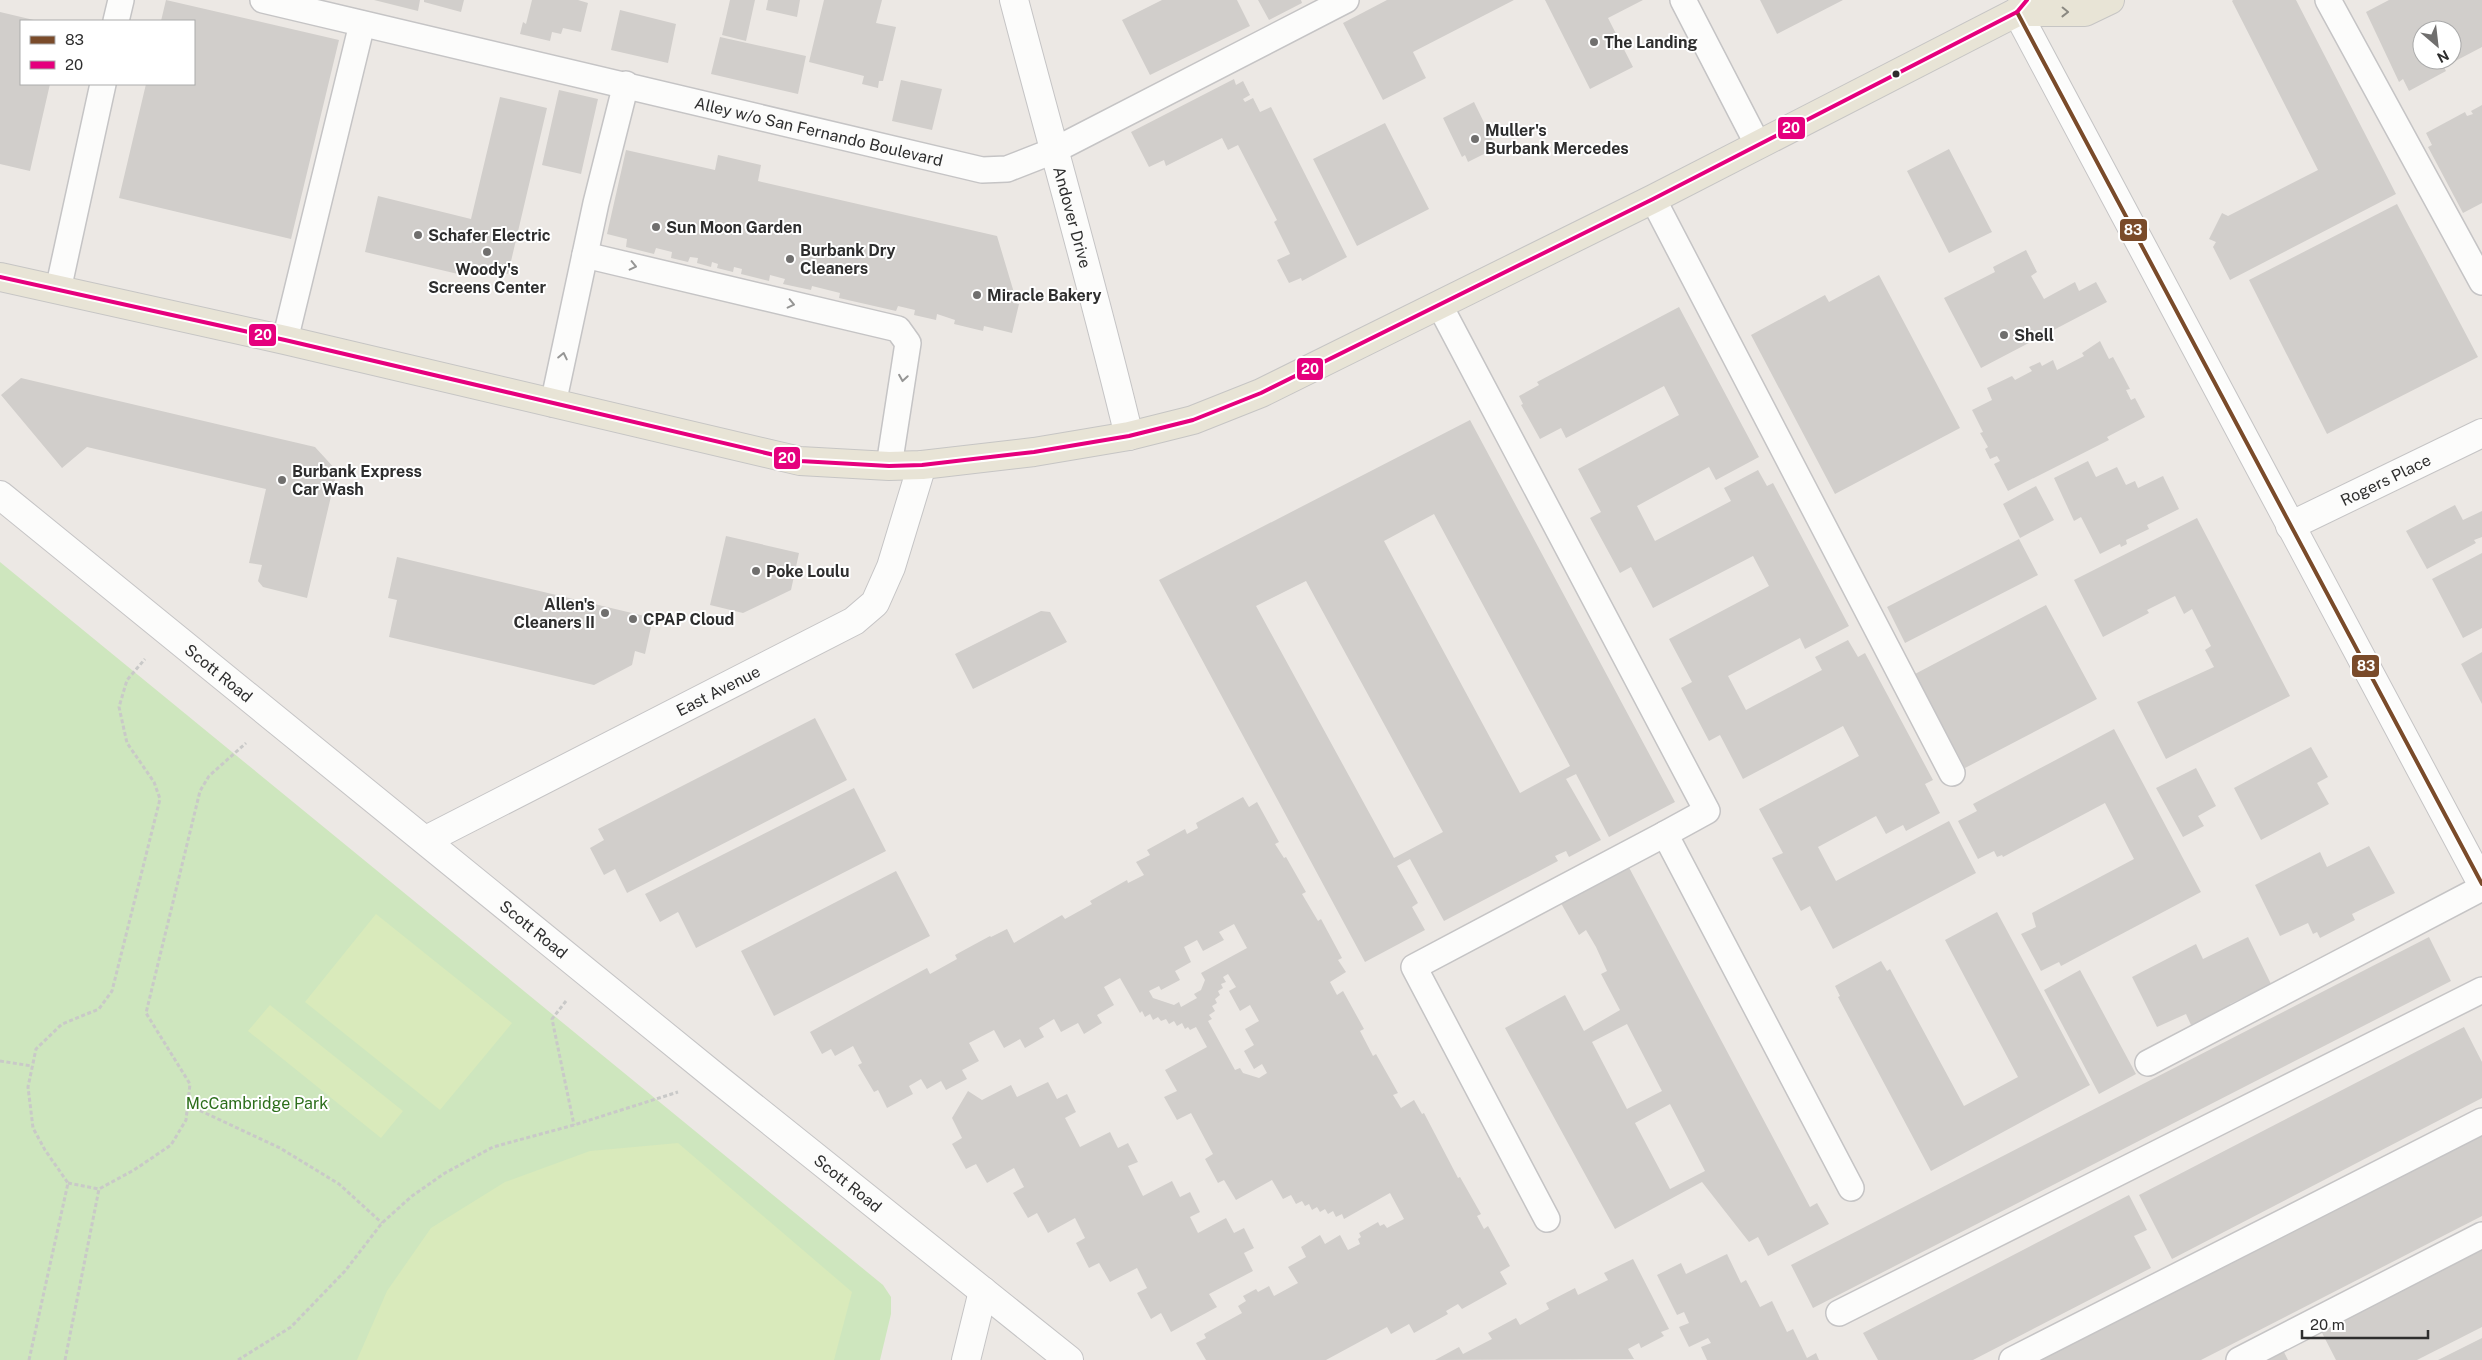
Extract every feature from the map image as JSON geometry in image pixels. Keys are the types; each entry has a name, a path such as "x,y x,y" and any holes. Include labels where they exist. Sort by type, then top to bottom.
{"main road":[{"path":"0,277 286,340 800,461 889,466 922,465 1034,452 1129,436 1194,420 1261,393 1653,199 2022,6 2086,12 2110,0"}],"street":[{"name":"Andover Drive","path":"1014,0 1053,151 1105,333 1129,436"},
{"path":"2022,6 2290,526 2482,884"},
{"name":"Rogers Place","path":"2290,526 2482,433"},
{"name":"East Avenue","path":"426,840 854,621 875,603 891,567 922,465"},
{"name":"Scott Road","path":"0,494 169,630 588,974 1069,1360"},
{"path":"966,1360 983,1291"}],"lane":[{"path":"116,20 121,0"},
{"name":"Alley w/o San Fernando Boulevard","path":"263,0 626,84 982,170 1007,169 1053,151 1346,0"},
{"path":"1683,0 1758,145"},
{"path":"2328,0 2482,282"},
{"path":"286,340 362,24"},
{"path":"553,404 596,203 626,84"},
{"path":"58,290 103,85"},
{"path":"1653,199 1952,772"},
{"path":"585,255 898,330 908,343 889,466"},
{"path":"1440,306 1707,811 1414,967 1547,1219"},
{"path":"1665,834 1851,1188"},
{"path":"2148,1063 2482,888"},
{"path":"1839,1313 2482,990"},
{"path":"2012,1360 2482,1121"},
{"path":"2239,1360 2482,1235"}],"path":[{"path":"169,630 127,680 119,707 127,743 154,782 160,799 112,991 99,1009 62,1024 36,1049 28,1087 33,1128 45,1150 68,1183 99,1189 134,1170 171,1145 186,1120 190,1084 146,1013 200,792 209,776 275,718"},
{"path":"574,1125 552,1019 588,974"},
{"path":"0,1061 32,1066"},
{"path":"238,1360 291,1327 345,1271 382,1223 412,1196 445,1173 493,1147 574,1125 718,1079"},
{"path":"188,1105 226,1121 280,1148 339,1184 382,1223"},
{"path":"30,1360 68,1183"},
{"path":"65,1360 99,1189"}],"green space":[{"name":"McCambridge Park","path":"0,562 883,1285 891,1297 891,1314 880,1360 0,1360"},
{"path":"376,914 512,1023 440,1110 305,1002"},
{"path":"270,1005 403,1111 381,1138 248,1031"},
{"path":"678,1143 852,1292 834,1360 357,1360 387,1291 431,1228 505,1182 590,1151"}],"building":[{"path":"166,0 339,40 291,239 119,198 146,85 195,85 195,20 161,20"},
{"path":"374,0 420,0 418,11"},
{"path":"424,0 464,0 461,12 424,2"},
{"path":"532,0 578,0 588,3 581,32 563,28 561,34 552,32 550,41 520,34 523,22 526,24"},
{"path":"730,0 755,0 746,41 722,35"},
{"path":"768,0 800,0 797,17 766,10"},
{"path":"824,0 882,0 876,23 896,27 883,81 879,81 878,88 862,84 864,76 809,62"},
{"path":"1162,0 1237,0 1250,26 1150,75 1122,20"},
{"path":"1258,0 1301,0 1302,3 1269,20"},
{"path":"1387,0 1514,0 1413,52 1426,78 1383,100 1343,23"},
{"name":"The Landing","path":"1545,0 1643,0 1608,18 1633,67 1590,89"},
{"path":"1760,0 1843,0 1777,34"},
{"path":"2233,0 2296,0 2396,194 2230,280 2213,247 2216,242 2209,239 2222,213 2228,216 2318,170"},
{"path":"2389,0 2482,0 2482,47 2462,58 2462,20 2412,20 2412,70 2446,71 2409,91 2403,79 2399,82 2366,12"},
{"path":"620,10 676,24 668,63 611,50"},
{"path":"0,12 34,20 20,20 20,85 50,85 30,171 0,164"},
{"path":"720,37 806,56 798,94 711,74"},
{"path":"1234,79 1236,85 1243,81 1250,95 1243,99 1245,102 1253,98 1260,112 1271,107 1347,257 1302,281 1301,278 1289,283 1277,260 1290,254 1274,222 1277,220 1238,145 1228,150 1222,138 1166,166 1164,160 1149,167 1131,132"},
{"path":"901,80 942,89 932,130 892,121"},
{"path":"559,90 598,99 581,174 542,165"},
{"path":"500,97 547,108 508,274 461,263 458,274 365,252 378,196 471,219"},
{"path":"1474,102 1493,141 1489,143 1492,150 1468,162 1465,155 1462,157 1443,118"},
{"path":"2482,105 2482,203 2463,213 2428,147 2432,145 2426,133 2465,112 2467,116 2473,114 2471,111"},
{"path":"1385,123 1429,209 1357,246 1313,159"},
{"path":"1949,149 1992,232 1949,253 1907,171"},
{"path":"626,150 715,170 718,155 761,165 758,181 997,236 1015,296 1013,303 1019,304 1012,333 984,326 983,331 954,324 955,320 937,314 936,320 914,315 915,310 898,306 896,311 839,298 840,293 812,286 811,290 783,284 785,279 770,275 769,281 741,274 742,269 734,267 733,272 717,268 718,264 712,262 711,267 697,263 698,258 690,257 688,262 671,258 672,252 656,248 654,254 626,247 627,239 607,234"},
{"path":"2397,204 2478,357 2327,434 2249,280"},
{"name":"Shell","path":"2026,250 2037,272 2031,276 2044,299 2075,282 2079,291 2096,282 2107,302 1981,368 1944,298 1995,272 1993,267"},
{"path":"1879,275 1960,428 1835,494 1751,335 1825,295 1829,302"},
{"path":"1679,307 1759,457 1716,480 1709,467 1637,506 1655,541 1731,501 1724,488 1758,470 1767,486 1773,483 1849,626 1805,649 1800,638 1728,676 1746,710 1822,670 1815,657 1848,640 1858,657 1865,653 1933,780 1925,784 1940,813 1906,831 1903,825 1886,834 1876,816 1818,847 1836,881 1949,821 1976,873 1833,949 1810,906 1801,911 1772,858 1783,853 1759,809 1859,756 1843,726 1743,779 1720,735 1709,741 1681,688 1692,682 1669,639 1769,586 1753,556 1653,608 1631,567 1620,573 1590,518 1601,512 1578,469 1679,415 1664,386 1566,438 1561,428 1540,439 1521,405 1523,404 1519,396 1539,385 1537,382"},
{"path":"2100,341 2109,359 2113,357 2130,389 2126,390 2131,400 2135,398 2145,417 2107,437 2109,440 2008,491 1994,464 2000,461 1997,456 1990,459 1985,449 1988,447 1980,433 1983,432 1972,410 1992,400 1987,388 2012,376 2015,380 2032,371 2029,367 2040,362 2042,366 2053,360 2057,370 2084,356 2082,353"},
{"name":"Burbank Express Car Wash","path":"21,378 315,447 337,471 307,598 263,587 258,581 262,565 249,563 266,489 87,447 62,468 1,395"},
{"path":"1470,420 1675,802 1609,837 1576,774 1566,779 1601,840 1569,857 1566,851 1555,856 1558,861 1444,921 1410,859 1397,866 1418,903 1412,907 1425,930 1365,962 1159,580","holes":["1434,514 1570,766 1520,793 1384,541","1306,581 1443,832 1394,858 1256,606"]},
{"path":"2088,461 2096,477 2117,467 2126,485 2135,481 2138,488 2163,476 2179,509 2147,525 2149,529 2126,540 2127,544 2121,547 2120,544 2100,554 2081,517 2074,521 2054,478"},
{"path":"2036,486 2054,520 2020,538 2003,504"},
{"path":"2455,505 2463,520 2482,511 2482,537 2474,540 2476,543 2427,569 2406,531"},
{"path":"2197,518 2290,696 2166,759 2137,702 2214,667 2205,650 2211,646 2192,609 2184,614 2175,596 2147,610 2149,613 2103,637 2074,580"},
{"name":"Poke Loulu","path":"726,536 799,553 791,590 743,613 710,605"},
{"path":"2019,539 2038,575 1905,643 1887,607"},
{"path":"2482,553 2482,628 2463,638 2432,579"},
{"path":"397,557 653,618 645,654 635,651 632,665 594,685 389,637 397,600 388,598"},
{"path":"2046,605 2097,699 1965,768 1915,674"},
{"path":"1041,611 1050,612 1067,642 973,689 955,654"},
{"path":"2482,652 2482,704 2461,664"},
{"path":"815,718 847,780 627,893 615,869 604,875 590,848 604,840 598,829"},
{"path":"2114,729 2201,892 2061,966 2059,962 2041,971 2021,934 2036,927 2032,913 2134,859 2105,803 2003,857 2002,855 1997,857 1994,851 1978,859 1958,821 1977,811 1973,804"},
{"path":"2311,747 2328,777 2317,783 2329,804 2261,840 2234,788"},
{"path":"2196,768 2216,806 2198,816 2204,826 2183,837 2156,788"},
{"path":"854,788 886,851 696,948 678,912 660,922 645,894"},
{"path":"1243,797 1249,807 1257,802 1279,842 1275,844 1284,858 1286,857 1306,892 1302,894 1318,921 1321,919 1342,958 1338,960 1346,972 1330,982 1337,995 1343,991 1364,1029 1360,1031 1373,1056 1376,1054 1398,1093 1393,1095 1401,1108 1414,1100 1422,1114 1424,1113 1458,1178 1460,1177 1481,1214 1477,1216 1484,1229 1488,1226 1510,1266 1500,1272 1507,1284 1462,1309 1458,1304 1446,1311 1448,1314 1414,1333 1409,1324 1391,1334 1387,1327 1326,1360 1206,1360 1196,1343 1206,1338 1204,1334 1242,1313 1238,1306 1246,1301 1243,1296 1256,1289 1258,1292 1269,1286 1274,1296 1298,1283 1288,1267 1306,1257 1301,1247 1320,1235 1325,1244 1340,1235 1348,1250 1360,1244 1358,1239 1361,1237 1359,1233 1378,1222 1380,1226 1384,1224 1387,1228 1404,1219 1390,1193 1344,1219 1342,1214 1336,1217 1333,1211 1328,1214 1325,1209 1320,1212 1317,1207 1312,1210 1309,1204 1305,1206 1302,1201 1296,1204 1291,1195 1283,1199 1272,1180 1236,1200 1224,1180 1218,1183 1205,1159 1213,1154 1191,1113 1177,1120 1164,1097 1177,1091 1165,1070 1207,1047 1196,1027 1190,1030 1188,1027 1185,1029 1182,1023 1177,1026 1174,1021 1169,1024 1166,1019 1161,1021 1158,1017 1153,1020 1150,1014 1145,1017 1142,1011 1140,1013 1120,978 1104,987 1114,1005 1097,1015 1102,1023 1084,1034 1078,1023 1061,1032 1054,1019 1039,1028 1044,1037 1025,1048 1020,1039 1004,1048 994,1030 969,1043 979,1061 962,1070 967,1079 946,1090 941,1081 927,1089 921,1079 909,1086 913,1094 887,1108 878,1090 874,1092 858,1065 862,1063 853,1046 835,1056 831,1049 822,1054 810,1032 927,968 930,974 957,959 955,955 990,936 1007,929 1014,943 1062,915 1065,919 1092,904 1090,901 1127,880 1128,883 1144,875 1136,862 1150,855 1147,850 1185,829 1187,834 1198,828 1196,823","holes":["1234,924 1247,948 1201,973 1205,980 1201,990 1194,994 1197,998 1181,1007 1179,1002 1174,1005 1153,998 1149,991 1159,986 1161,990 1180,980 1175,971 1191,962 1184,947 1197,940 1203,951 1224,940 1219,932","1228,974 1236,987 1229,991 1240,1011 1250,1005 1259,1021 1245,1029 1254,1045 1244,1051 1254,1069 1262,1064 1267,1073 1259,1078 1243,1073 1240,1068 1235,1070 1208,1021 1212,1019 1209,1015 1215,1011 1212,1006 1217,1003 1215,999 1220,995 1218,991 1223,988 1221,984 1226,982 1223,977"]},
{"path":"2369,846 2395,893 2352,914 2355,920 2320,938 2317,932 2313,934 2308,923 2280,936 2255,885 2320,852 2327,867"},
{"path":"1625,860 1810,1207 1817,1203 1829,1224 1768,1256 1758,1237 1749,1242 1702,1182 1615,1229 1505,1028 1565,995 1584,1031 1620,1010 1601,974 1607,971 1596,947 1586,930 1579,935 1558,898","holes":["1627,1024 1662,1091 1627,1109 1592,1042","1670,1104 1705,1171 1670,1189 1635,1123"]},
{"path":"896,871 930,936 774,1016 741,951"},
{"path":"1997,912 2090,1085 1931,1171 1838,997 1840,996 1835,986 1881,961 1887,971 1890,969 1964,1106 2018,1077 1945,940"},
{"path":"2248,937 2271,984 2230,1004 2233,1011 2198,1029 2195,1023 2191,1025 2186,1014 2157,1027 2132,977 2196,944 2203,959"},
{"path":"2429,937 2451,981 1813,1308 1791,1265"},
{"path":"2080,970 2136,1074 2099,1094 2044,990"},
{"path":"2464,1027 2482,1062 2482,1098 2172,1259 2139,1195"},
{"path":"1048,1082 1057,1099 1067,1094 1076,1112 1065,1118 1080,1147 1110,1132 1118,1148 1128,1143 1138,1162 1128,1166 1143,1196 1172,1181 1180,1197 1190,1192 1200,1212 1190,1217 1198,1233 1226,1218 1234,1233 1244,1228 1254,1248 1244,1253 1253,1271 1209,1294 1217,1307 1171,1332 1161,1313 1151,1319 1137,1293 1147,1288 1137,1268 1110,1282 1099,1263 1089,1268 1076,1243 1085,1238 1075,1218 1048,1233 1037,1213 1028,1218 1013,1193 1024,1187 1014,1168 987,1183 976,1164 966,1169 952,1144 962,1138 952,1118 968,1091 982,1100 1011,1085 1017,1097"},
{"path":"2482,1133 2482,1216 2201,1360 2039,1360"},
{"path":"2129,1195 2147,1230 2134,1236 2151,1268 1973,1360 1878,1360 1863,1333"},
{"path":"2482,1243 2482,1327 2417,1360 2336,1360 2319,1327"},
{"path":"1727,1254 1741,1283 1746,1280 1760,1307 1772,1301 1787,1332 1793,1329 1807,1358 1816,1353 1819,1360 1707,1360 1701,1347 1711,1343 1708,1338 1689,1347 1679,1327 1689,1323 1684,1312 1677,1315 1657,1275 1681,1263 1686,1274"},
{"path":"1633,1259 1669,1329 1661,1332 1664,1336 1641,1348 1639,1343 1628,1349 1634,1359 1435,1360 1459,1347 1463,1354 1492,1339 1488,1333 1516,1318 1520,1325 1549,1309 1546,1303 1575,1288 1578,1295 1608,1280 1604,1273"},
{"path":"2482,1338 2482,1360 2438,1360"},
{"path":"2281,1346 2288,1360 2253,1360"}],"transit line":[{"name":"20","path":"0,277 285,340 800,461 889,466 922,465 1034,452 1129,436 1193,420 1261,393 1653,199 2017,12 2027,0"},
{"name":"83","path":"2017,12 2482,884"}],"place":[{"name":"The Landing","path":"1594,42"},
{"name":"Muller's Burbank Mercedes","path":"1475,139"},
{"name":"Sun Moon Garden","path":"656,227"},
{"name":"Schafer Electric","path":"418,235"},
{"name":"Woody's Screens Center","path":"487,252"},
{"name":"Burbank Dry Cleaners","path":"790,259"},
{"name":"Miracle Bakery","path":"977,295"},
{"name":"Shell","path":"2004,335"},
{"name":"Burbank Express Car Wash","path":"282,480"},
{"name":"Poke Loulu","path":"756,571"},
{"name":"Allen's Cleaners II","path":"605,613"},
{"name":"CPAP Cloud","path":"633,619"}]}
